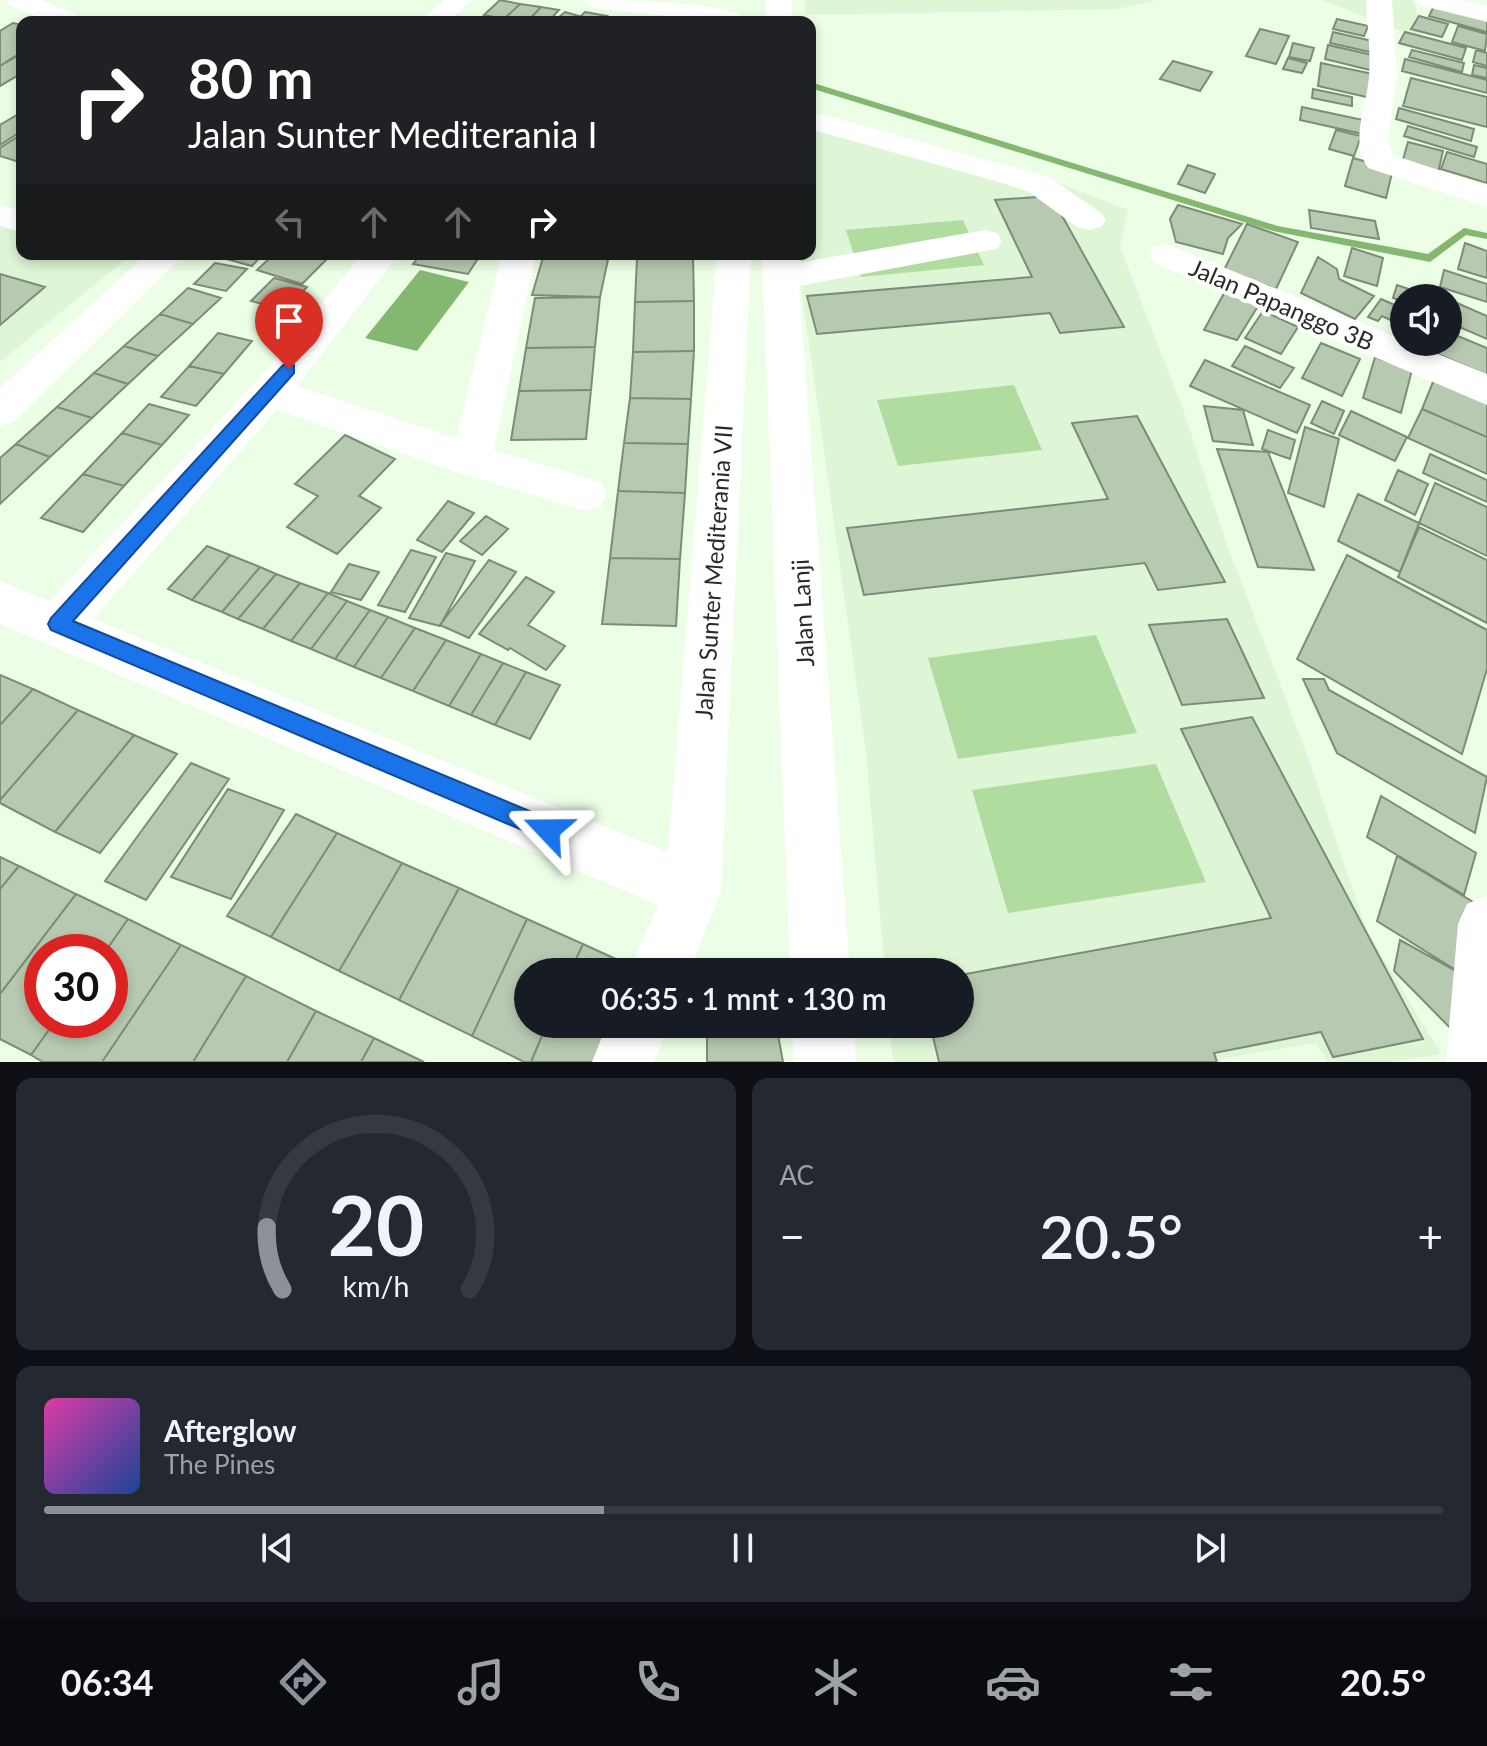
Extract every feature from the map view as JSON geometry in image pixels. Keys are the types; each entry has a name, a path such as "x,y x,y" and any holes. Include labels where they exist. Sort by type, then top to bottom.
{"street":[{"path":"19,0 57,16"},
{"path":"420,11 460,0"},
{"path":"596,0 726,16"},
{"path":"1348,0 1379,5 1383,76 1373,141 1379,161 1487,197"},
{"path":"1428,0 1487,14"},
{"path":"816,122 1040,185 1089,220"},
{"path":"780,266 985,241"},
{"name":"Jalan Papanggo 3B","path":"1166,255 1487,390"},
{"path":"0,378 137,260"},
{"path":"0,411 138,260"},
{"path":"58,624 270,392 377,260"},
{"path":"471,460 518,260"},
{"name":"Jalan Sunter Mediterania VII","path":"665,958 693,891 734,260"},
{"name":"Jalan Lanji","path":"780,266 819,958"},
{"path":"270,392 471,460 586,494"},
{"path":"0,602 693,891"},
{"path":"1477,1062 1487,924"},
{"path":"623,1062 632,1038"},
{"path":"824,1038 825,1062"}],"shaded area":[{"path":"805,0 1156,0 1117,9 806,15"},
{"path":"1322,0 1413,0 1424,40"},
{"path":"816,117 1035,174 1128,210 1120,247 1184,412 1226,542 1306,752 1367,931 1441,1054 1392,1062 1328,1062 1316,1043 1220,1059 1221,1062 893,1062 891,1038 974,1038 974,958 884,958 866,752 801,286 801,260 816,260"},
{"path":"963,220 984,265 861,277 846,230"},
{"path":"0,224 16,228 16,260 125,260 0,362"},
{"path":"420,270 469,282 417,351 365,338"},
{"path":"1014,385 1042,450 898,466 877,400"},
{"path":"1096,635 1137,733 958,759 928,658"},
{"path":"1156,764 1206,882 1008,913 972,790"}],"building":[{"path":"500,0 520,4 507,16 484,15"},
{"path":"520,4 541,7 533,16 507,16"},
{"path":"1435,4 1487,17 1487,32 1429,16"},
{"path":"541,7 559,10 554,16 533,16"},
{"path":"585,12 607,16 581,16"},
{"path":"1419,16 1448,24 1442,37 1411,29"},
{"path":"1337,19 1368,26 1364,36 1333,29"},
{"path":"16,24 16,56 0,66 0,31"},
{"path":"1458,26 1487,34 1485,51 1452,42"},
{"path":"1260,29 1289,36 1276,64 1246,56"},
{"path":"1333,32 1381,43 1379,54 1330,43"},
{"path":"1405,32 1466,48 1462,60 1399,43"},
{"path":"1293,43 1314,48 1310,61 1289,57"},
{"path":"1328,45 1377,56 1374,71 1325,59"},
{"path":"1412,50 1464,63 1462,72 1409,57"},
{"path":"1476,50 1487,53 1487,66 1473,62"},
{"path":"16,57 16,77 0,86 0,66"},
{"path":"1288,58 1307,63 1302,73 1283,69"},
{"path":"1405,59 1487,80 1487,93 1402,71"},
{"path":"1173,61 1212,72 1200,91 1160,79"},
{"path":"1321,63 1373,74 1371,98 1318,86"},
{"path":"1474,65 1487,68 1487,78 1472,75"},
{"path":"1411,78 1487,97 1487,127 1403,106"},
{"path":"1313,89 1352,97 1352,106 1312,98"},
{"path":"1302,107 1363,120 1363,134 1300,120"},
{"path":"1399,108 1474,129 1471,141 1396,119"},
{"path":"16,116 16,135 0,145 0,125"},
{"path":"1408,126 1477,147 1474,157 1404,136"},
{"path":"1336,130 1361,136 1354,156 1329,149"},
{"path":"16,138 16,161 0,156 0,148"},
{"path":"1408,142 1443,151 1438,173 1402,163"},
{"path":"1447,152 1487,164 1487,183 1441,169"},
{"path":"1353,158 1393,169 1386,198 1345,186"},
{"path":"1188,165 1215,174 1205,193 1178,184"},
{"path":"1051,196 1124,327 1060,333 1050,313 817,334 807,296 1032,277 995,200"},
{"path":"1178,205 1242,224 1228,238 1223,254 1176,242 1170,219"},
{"path":"1309,210 1375,221 1379,239 1311,228"},
{"path":"1247,224 1298,242 1276,289 1224,270"},
{"path":"1465,243 1487,251 1487,278 1458,269"},
{"path":"1352,248 1383,258 1377,286 1344,276"},
{"path":"1318,257 1337,269 1339,279 1374,296 1355,319 1301,293"},
{"path":"230,260 258,260 252,266"},
{"path":"268,260 326,260 302,284 257,270"},
{"path":"416,260 477,260 468,274 413,264"},
{"path":"542,260 608,260 600,297 532,295"},
{"path":"637,260 693,260 694,301 635,302"},
{"path":"215,263 247,269 226,291 194,284"},
{"path":"1444,270 1487,284 1487,302 1462,294 1462,284 1441,284"},
{"path":"0,274 45,287 0,325"},
{"path":"274,278 307,287 285,310 251,301"},
{"path":"1228,286 1258,306 1237,340 1204,330"},
{"path":"188,288 221,298 193,324 160,314"},
{"path":"600,297 595,347 526,348 535,298"},
{"path":"1381,299 1390,303 1390,320 1382,316 1378,321 1368,317"},
{"path":"694,301 694,351 633,352 635,302"},
{"path":"1462,305 1487,316 1487,339 1462,328"},
{"path":"1263,311 1298,327 1281,354 1245,338"},
{"path":"160,314 193,324 158,356 124,346"},
{"path":"218,333 252,341 224,374 189,366"},
{"path":"1462,338 1487,348 1487,375 1442,356 1462,356"},
{"path":"1321,343 1360,359 1342,396 1302,378"},
{"path":"124,346 158,356 128,384 94,373"},
{"path":"1245,346 1294,368 1280,388 1232,366"},
{"path":"595,347 591,390 519,391 526,348"},
{"path":"694,351 691,399 630,398 633,352"},
{"path":"1375,357 1412,370 1401,413 1363,398"},
{"path":"1205,360 1310,405 1297,433 1190,386"},
{"path":"189,366 224,374 196,406 161,397"},
{"path":"94,373 128,384 92,418 57,407"},
{"path":"1435,377 1487,399 1487,437 1422,409"},
{"path":"591,390 586,439 511,440 519,391"},
{"path":"630,398 691,399 688,444 624,443"},
{"path":"1322,401 1344,411 1334,434 1311,423"},
{"path":"149,404 189,415 162,445 122,433"},
{"path":"1204,406 1243,410 1253,445 1213,441"},
{"path":"57,407 92,418 50,457 16,444"},
{"path":"1422,409 1487,437 1487,474 1408,438"},
{"path":"1351,411 1407,437 1395,461 1339,435"},
{"path":"1137,416 1225,582 1158,590 1145,563 864,595 847,528 1108,499 1072,423"},
{"path":"1305,427 1339,439 1324,507 1288,493"},
{"path":"1268,430 1295,440 1290,459 1262,449"},
{"path":"122,433 162,445 124,486 83,474"},
{"path":"345,435 395,459 359,496 381,508 337,554 287,527 318,496 295,484"},
{"path":"624,443 688,444 685,493 618,491"},
{"path":"16,444 50,457 0,504 0,458"},
{"path":"1217,449 1268,452 1314,570 1258,567"},
{"path":"1430,454 1487,480 1487,502 1423,473"},
{"path":"1398,470 1428,484 1415,515 1385,500"},
{"path":"83,474 124,486 83,532 41,518"},
{"path":"1435,483 1487,507 1487,556 1419,523"},
{"path":"618,491 685,493 680,559 610,558"},
{"path":"1358,494 1419,523 1400,572 1338,541"},
{"path":"448,501 474,513 442,552 417,540"},
{"path":"486,516 508,529 482,555 460,541"},
{"path":"1419,527 1487,560 1487,623 1398,577"},
{"path":"207,546 230,555 192,600 168,589"},
{"path":"411,550 436,557 405,612 378,605"},
{"path":"446,553 475,561 440,626 409,618"},
{"path":"230,555 260,567 222,612 192,600"},
{"path":"1347,555 1487,630 1487,669 1462,754 1297,659"},
{"path":"610,558 680,559 676,626 602,624"},
{"path":"489,560 516,572 469,638 440,625"},
{"path":"349,564 379,572 361,600 331,592"},
{"path":"260,567 276,574 238,619 222,612"},
{"path":"276,574 300,583 263,629 238,619"},
{"path":"526,577 554,592 528,625 565,646 546,670 479,634"},
{"path":"300,583 328,593 291,641 263,629"},
{"path":"328,593 347,601 311,649 291,641"},
{"path":"347,601 370,610 335,659 311,649"},
{"path":"370,610 388,617 354,667 335,659"},
{"path":"388,617 415,628 381,678 354,667"},
{"path":"1227,619 1264,698 1182,705 1149,625"},
{"path":"415,628 446,640 413,691 381,678"},
{"path":"446,640 481,654 449,706 413,691"},
{"path":"481,654 503,663 471,715 449,706"},
{"path":"503,663 526,672 495,725 471,715"},
{"path":"526,672 560,685 530,739 495,725"},
{"path":"0,675 33,689 0,725"},
{"path":"1303,679 1324,679 1329,690 1487,777 1475,833 1337,753"},
{"path":"33,689 78,710 0,800 0,725"},
{"path":"78,710 134,735 55,832 0,803 0,800"},
{"path":"1252,717 1423,1039 1333,1057 1321,1032 1214,1053 1217,1062 939,1062 933,1038 974,1038 974,972 1271,918 1181,729"},
{"path":"134,735 177,754 100,853 55,832"},
{"path":"191,763 229,779 146,900 105,881"},
{"path":"228,789 284,810 231,899 171,877"},
{"path":"1381,796 1476,853 1464,895 1367,837"},
{"path":"296,814 337,833 271,937 227,916"},
{"path":"337,833 402,863 339,971 271,937"},
{"path":"1397,856 1483,908 1467,977 1377,921"},
{"path":"0,857 19,866 0,889"},
{"path":"402,863 459,888 399,1000 339,971"},
{"path":"19,866 76,894 46,934 24,934 24,962 0,994 0,889"},
{"path":"459,888 527,919 472,1036 399,1000"},
{"path":"76,894 128,919 118,934 46,934"},
{"path":"128,919 181,945 128,1023 128,934 118,934"},
{"path":"527,919 583,944 576,958 514,958 514,1038 541,1038 531,1062 524,1062 472,1036"},
{"path":"1400,940 1467,977 1474,1052 1394,971"},
{"path":"583,944 614,958 576,958"},
{"path":"181,945 246,976 193,1062 102,1062 118,1038 128,1038 128,1023"},
{"path":"24,962 24,1038 43,1038 31,1055 0,1039 0,994"},
{"path":"246,976 316,1011 287,1062 193,1062"},
{"path":"316,1011 374,1038 361,1062 287,1062"},
{"path":"43,1038 118,1038 102,1062 43,1062 31,1055"},
{"path":"374,1038 424,1062 361,1062"},
{"path":"541,1038 624,1038 615,1062 531,1062"},
{"path":"707,1038 779,1038 783,1062 707,1062"}],"waterway":[{"path":"816,87 1277,229 1430,258 1464,231 1487,236"}],"route":[{"path":"289,369 58,624 548,830"}]}
